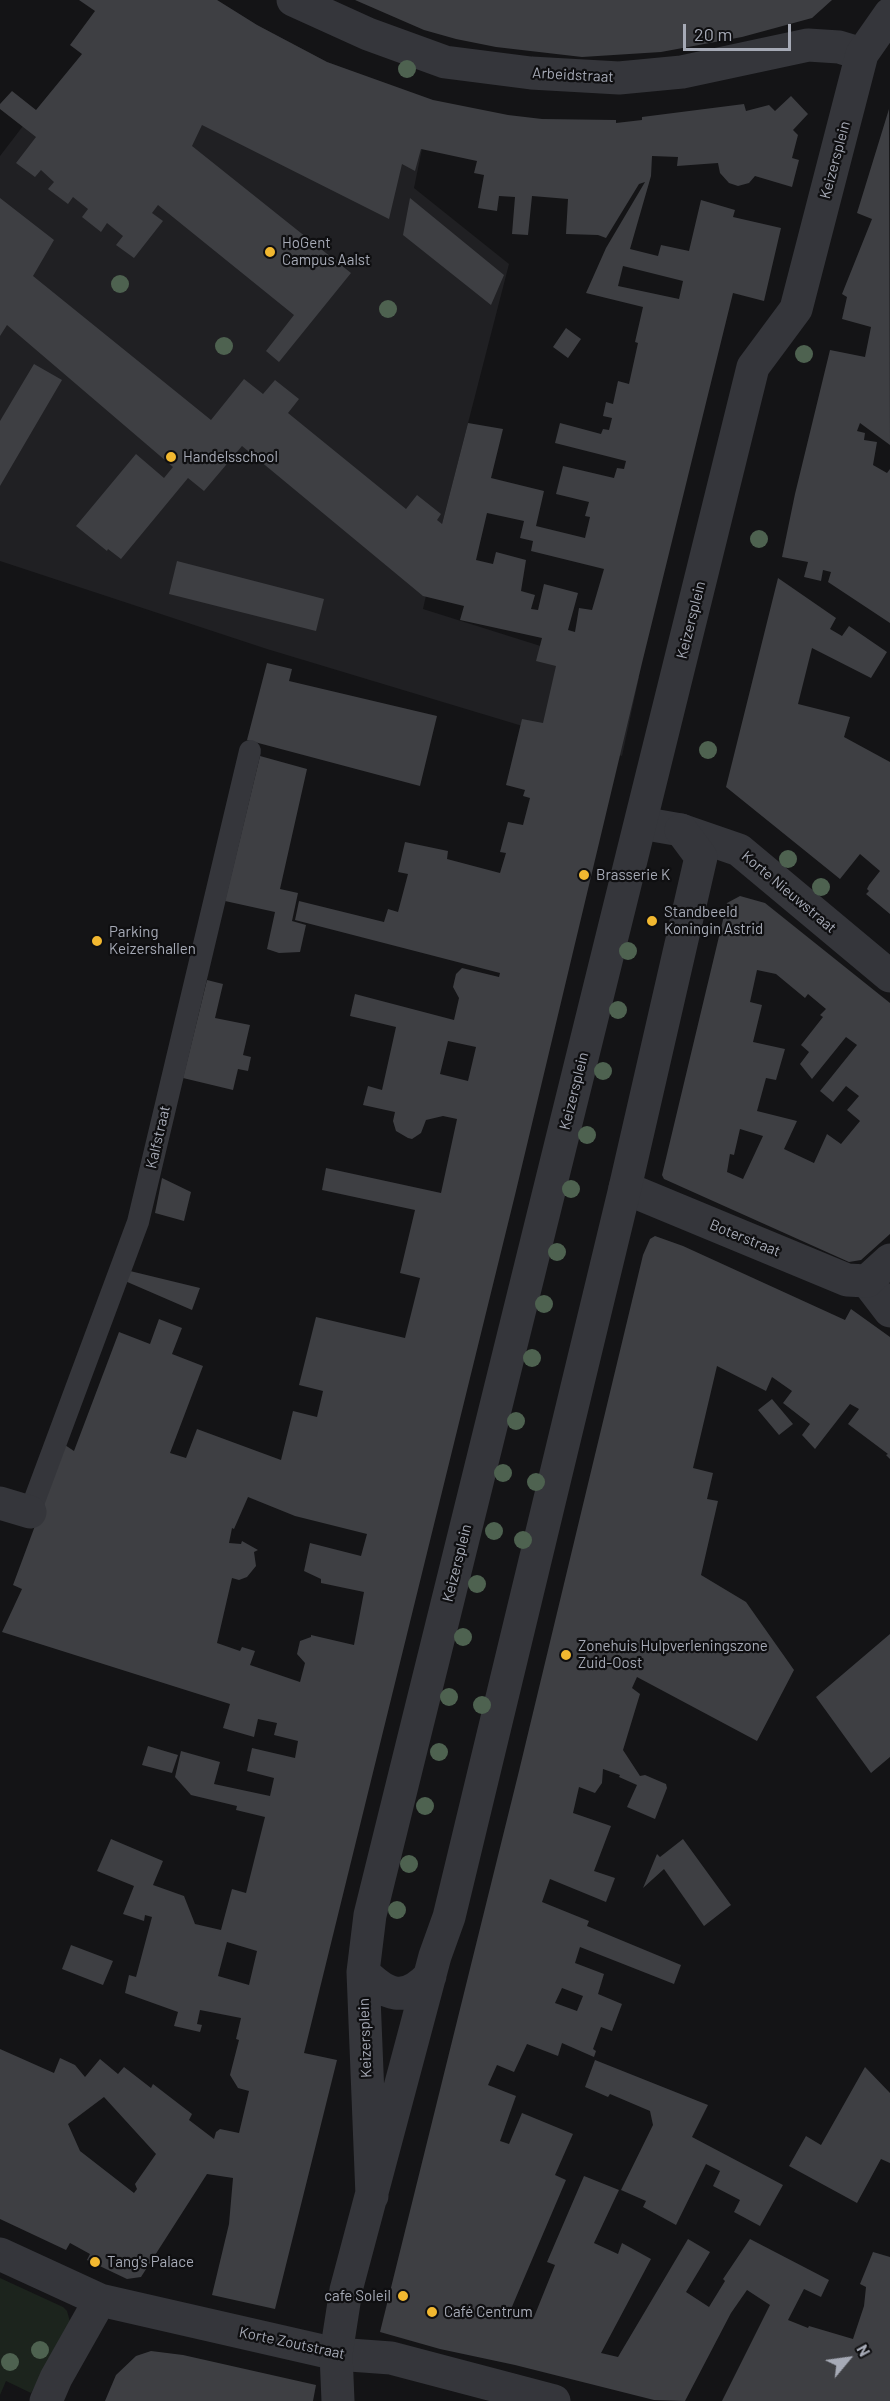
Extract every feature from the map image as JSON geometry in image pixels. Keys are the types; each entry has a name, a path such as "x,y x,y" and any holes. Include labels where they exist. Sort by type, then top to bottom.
{"street":[{"name":"Arbeidstraat","path":"292,0 368,34 445,62 531,73 619,78 682,72 808,45 839,47 862,54"},
{"name":"Keizersplein","path":"372,2196 363,1972 370,1915 753,367 796,309 862,54 890,14"},
{"name":"Korte Nieuwstraat","path":"641,823 681,830 739,850 890,976"},
{"name":"Keizersplein","path":"338,2401 336,2354 346,2290 448,1917 626,1188 701,857 681,830"},
{"name":"Boterstraat","path":"626,1188 847,1280 878,1270"},
{"path":"878,1270 890,1311"},
{"path":"363,1972 381,1989 402,1994 412,1991 430,1976"},
{"name":"Korte Zoutstraat","path":"0,2254 100,2300 336,2354 391,2358 554,2401"},
{"path":"46,2401 56,2378 100,2300"}],"lane":[{"name":"Kalfstraat","path":"15,1507 138,1222 250,751"}],"shaded area":[{"path":"217,0 257,25 327,62 410,93 422,149 414,188 509,264 442,524 423,609 639,677 622,756 267,649 0,561 0,156 23,126"},
{"path":"0,2278 63,2307 67,2311 71,2325 31,2393 6,2381 0,2395"}],"building":[{"path":"79,0 217,0 257,25 327,62 433,100 508,115 542,119 616,120 616,123 642,120 642,117 744,104 746,111 769,105 775,111 791,96 808,114 793,130 798,135 792,158 799,160 792,187 755,176 749,183 738,186 729,183 720,173 718,163 677,166 678,157 652,156 651,176 630,249 658,256 661,245 689,251 701,200 735,210 733,217 781,228 764,301 733,293 515,1195 304,2053 337,2060 275,2309 212,2295 229,2224 233,2178 207,2174 141,2277 127,2279 87,2260 90,2254 70,2243 66,2250 0,2219 0,2049 54,2073 60,2058 75,2065 85,2077 100,2059 118,2074 124,2067 151,2088 153,2084 192,2114 189,2120 214,2139 216,2132 220,2129 239,2133 249,2091 238,2088 230,2075 239,2040 236,2039 241,2018 200,2010 197,2024 202,2025 200,2032 174,2026 178,2012 125,1993 129,1975 136,1977 152,1917 145,1915 144,1921 123,1914 134,1886 97,1871 111,1839 163,1861 153,1885 184,1896 195,1924 221,1930 232,1889 246,1893 265,1817 236,1810 237,1806 191,1795 175,1777 181,1751 220,1762 214,1784 270,1796 274,1778 247,1771 252,1748 295,1758 298,1741 274,1735 277,1723 258,1719 254,1737 223,1728 230,1704 2,1632 22,1589 13,1585 65,1445 74,1451 119,1332 150,1344 159,1319 182,1328 172,1354 203,1366 170,1453 186,1458 197,1429 281,1460 293,1411 317,1417 323,1391 299,1385 316,1317 405,1338 420,1278 400,1273 415,1210 322,1190 326,1168 441,1193 457,1119 443,1116 426,1120 421,1133 412,1139 396,1131 393,1121 395,1112 363,1105 368,1086 382,1090 396,1027 350,1016 355,994 454,1020 459,998 453,987 456,974 462,968 499,977 500,973 295,920 299,901 384,922 388,909 398,912 408,874 398,872 405,842 448,851 447,859 500,873 506,853 500,852 508,822 523,825 530,798 523,796 525,790 506,785 522,719 543,723 556,666 536,661 542,638 460,620 464,606 423,596 242,446 204,491 188,478 121,559 108,549 107,551 76,526 136,454 164,478 173,467 7,325 0,336 0,198 54,240 33,276 211,420 244,379 263,394 275,380 299,399 288,413 406,509 417,495 441,514 437,520 442,524 468,423 503,429 491,478 544,491 536,526 585,538 590,517 585,516 589,502 556,494 563,466 614,478 617,468 624,469 626,461 555,443 560,423 601,434 603,429 609,430 612,418 603,416 606,402 613,404 618,381 629,384 643,307 586,293 606,248 645,182 639,184 606,238 598,235 566,234 568,199 532,196 528,235 512,234 515,197 499,196 497,211 478,208 484,175 474,173 477,161 421,149 415,171 402,164 389,219 202,125 192,146 351,273 279,362 266,351 294,315 158,205 152,213 163,221 134,258 116,245 123,236 107,223 101,232 82,217 88,209 73,197 68,204 48,189 54,182 41,170 35,177 16,163 36,137 0,109 0,104 12,91 36,110 82,54 70,45 95,11","holes":["623,266 683,281 679,299 618,286","487,513 524,521 520,538 533,541 531,551 604,569 592,610 579,608 575,632 568,630 578,593 544,584 538,610 531,609 535,595 521,591 526,560 496,552 493,564 476,560","448,1041 476,1047 468,1081 440,1074","248,1497 295,1516 367,1534 361,1556 310,1543 304,1571 321,1579 321,1583 364,1592 354,1645 311,1635 300,1641 297,1654 305,1663 300,1682 250,1665 255,1651 242,1647 240,1651 217,1643 232,1578 239,1580 247,1577 256,1566 254,1552 258,1550 242,1541 241,1544 229,1543 232,1528 234,1529","227,1942 257,1951 249,1985 218,1976","104,2097 156,2154 135,2184 137,2189 134,2193 80,2151 68,2124"]},
{"path":"355,0 832,0 812,18 742,37 661,52 582,57 496,47 456,39 424,30"},
{"path":"889,109 890,445 860,423 857,431 865,433 864,440 877,442 873,465 887,473 890,469 890,623 828,582 831,572 823,570 821,581 804,577 808,562 782,557 830,350 865,357 871,327 842,319 847,297 842,294 872,219 857,213"},
{"path":"410,198 504,275 491,305 403,235"},
{"path":"566,328 581,339 568,358 553,347"},
{"path":"34,364 62,380 0,486 0,421"},
{"path":"177,561 324,599 316,631 169,594"},
{"path":"778,578 836,618 830,629 842,636 849,626 887,652 871,678 812,648 798,704 850,717 844,737 890,762 890,914 866,894 869,891 867,889 869,885 880,871 860,854 840,879 726,787"},
{"path":"267,663 292,669 289,681 437,716 420,786 247,740"},
{"path":"260,756 307,769 280,889 298,893 292,921 306,925 300,952 279,953 267,949 275,912 225,901"},
{"path":"740,896 765,903 890,1003 890,1234 861,1260 849,1262 664,1179 662,1175 727,903","holes":["757,970 776,974 805,998 808,994 826,1009 820,1015 823,1017 801,1045 809,1052 800,1064 812,1079 846,1037 857,1045 820,1091 833,1102 846,1086 859,1096 847,1110 860,1121 841,1144 827,1134 814,1163 784,1149 797,1121 757,1111 766,1078 776,1080 785,1049 753,1042 762,1005 750,1002","740,1129 763,1136 743,1179 727,1172 730,1154 734,1155"]},
{"path":"207,980 223,984 215,1018 250,1025 243,1055 251,1057 248,1071 238,1069 233,1090 183,1078"},
{"path":"162,1178 191,1192 184,1221 155,1213"},
{"path":"655,1236 683,1246 845,1320 851,1309 890,1337 890,1459 886,1455 888,1454 848,1424 859,1409 850,1404 815,1449 802,1435 810,1424 783,1403 792,1391 772,1377 766,1391 717,1366 693,1468 713,1473 707,1499 718,1501 701,1575 746,1602 794,1670 757,1741 637,1677 632,1688 640,1694 623,1750 640,1776 645,1775 666,1784 667,1788 655,1819 627,1807 637,1785 619,1777 620,1775 603,1769 602,1783 595,1793 579,1787 573,1813 611,1826 594,1871 615,1878 606,1902 550,1879 542,1902 589,1921 587,1926 681,1965 674,1984 580,1947 575,1963 604,1974 598,1994 622,2004 612,2031 601,2027 593,2049 596,2051 594,2057 562,2043 558,2056 527,2044 514,2072 497,2065 488,2085 516,2096 500,2141 509,2144 522,2113 573,2134 555,2175 566,2180 511,2309 534,2317 555,2265 547,2262 584,2176 619,2190 594,2243 618,2254 622,2243 651,2259 601,2353 618,2357 688,2239 710,2252 686,2292 709,2307 725,2281 723,2279 750,2239 829,2280 821,2297 804,2289 788,2320 808,2328 809,2326 853,2339 864,2306 866,2287 860,2284 873,2252 890,2257 890,2401 722,2401 770,2305 747,2290 731,2313 685,2401 654,2400 515,2365 440,2349 380,2332 519,1771 643,1255 650,1239","holes":["562,1988 583,1996 577,2011 555,2003"]},
{"path":"130,1271 200,1288 192,1310 125,1281"},
{"path":"772,1399 793,1424 779,1435 758,1410"},
{"path":"890,1634 890,1757 871,1773 816,1697"},
{"path":"148,1746 178,1755 172,1773 142,1765"},
{"path":"683,1839 731,1905 704,1926 664,1869 643,1888 657,1854 660,1857"},
{"path":"71,1945 113,1961 103,1985 62,1969"},
{"path":"595,2060 708,2105 692,2137 783,2185 760,2226 734,2212 740,2200 713,2186 720,2171 706,2164 676,2225 643,2207 646,2201 621,2190 653,2125 650,2111 610,2094 608,2097 585,2087"},
{"path":"865,2067 890,2093 890,2163 881,2159 857,2203 789,2166 806,2136 821,2145"},
{"path":"151,2351 183,2355 316,2385 313,2401 105,2401 116,2375 136,2356"}],"place":[{"name":"HoGent Campus Aalst","path":"270,252"},
{"name":"Handelsschool","path":"171,457"},
{"name":"Brasserie K","path":"584,875"},
{"name":"Standbeeld Koningin Astrid","path":"652,921"},
{"name":"Parking Keizershallen","path":"97,941"},
{"name":"Zonehuis Hulpverleningszone Zuid-Oost","path":"566,1655"},
{"name":"Tang's Palace","path":"95,2262"},
{"name":"cafe Soleil","path":"403,2296"},
{"name":"Café Centrum","path":"432,2312"}]}
